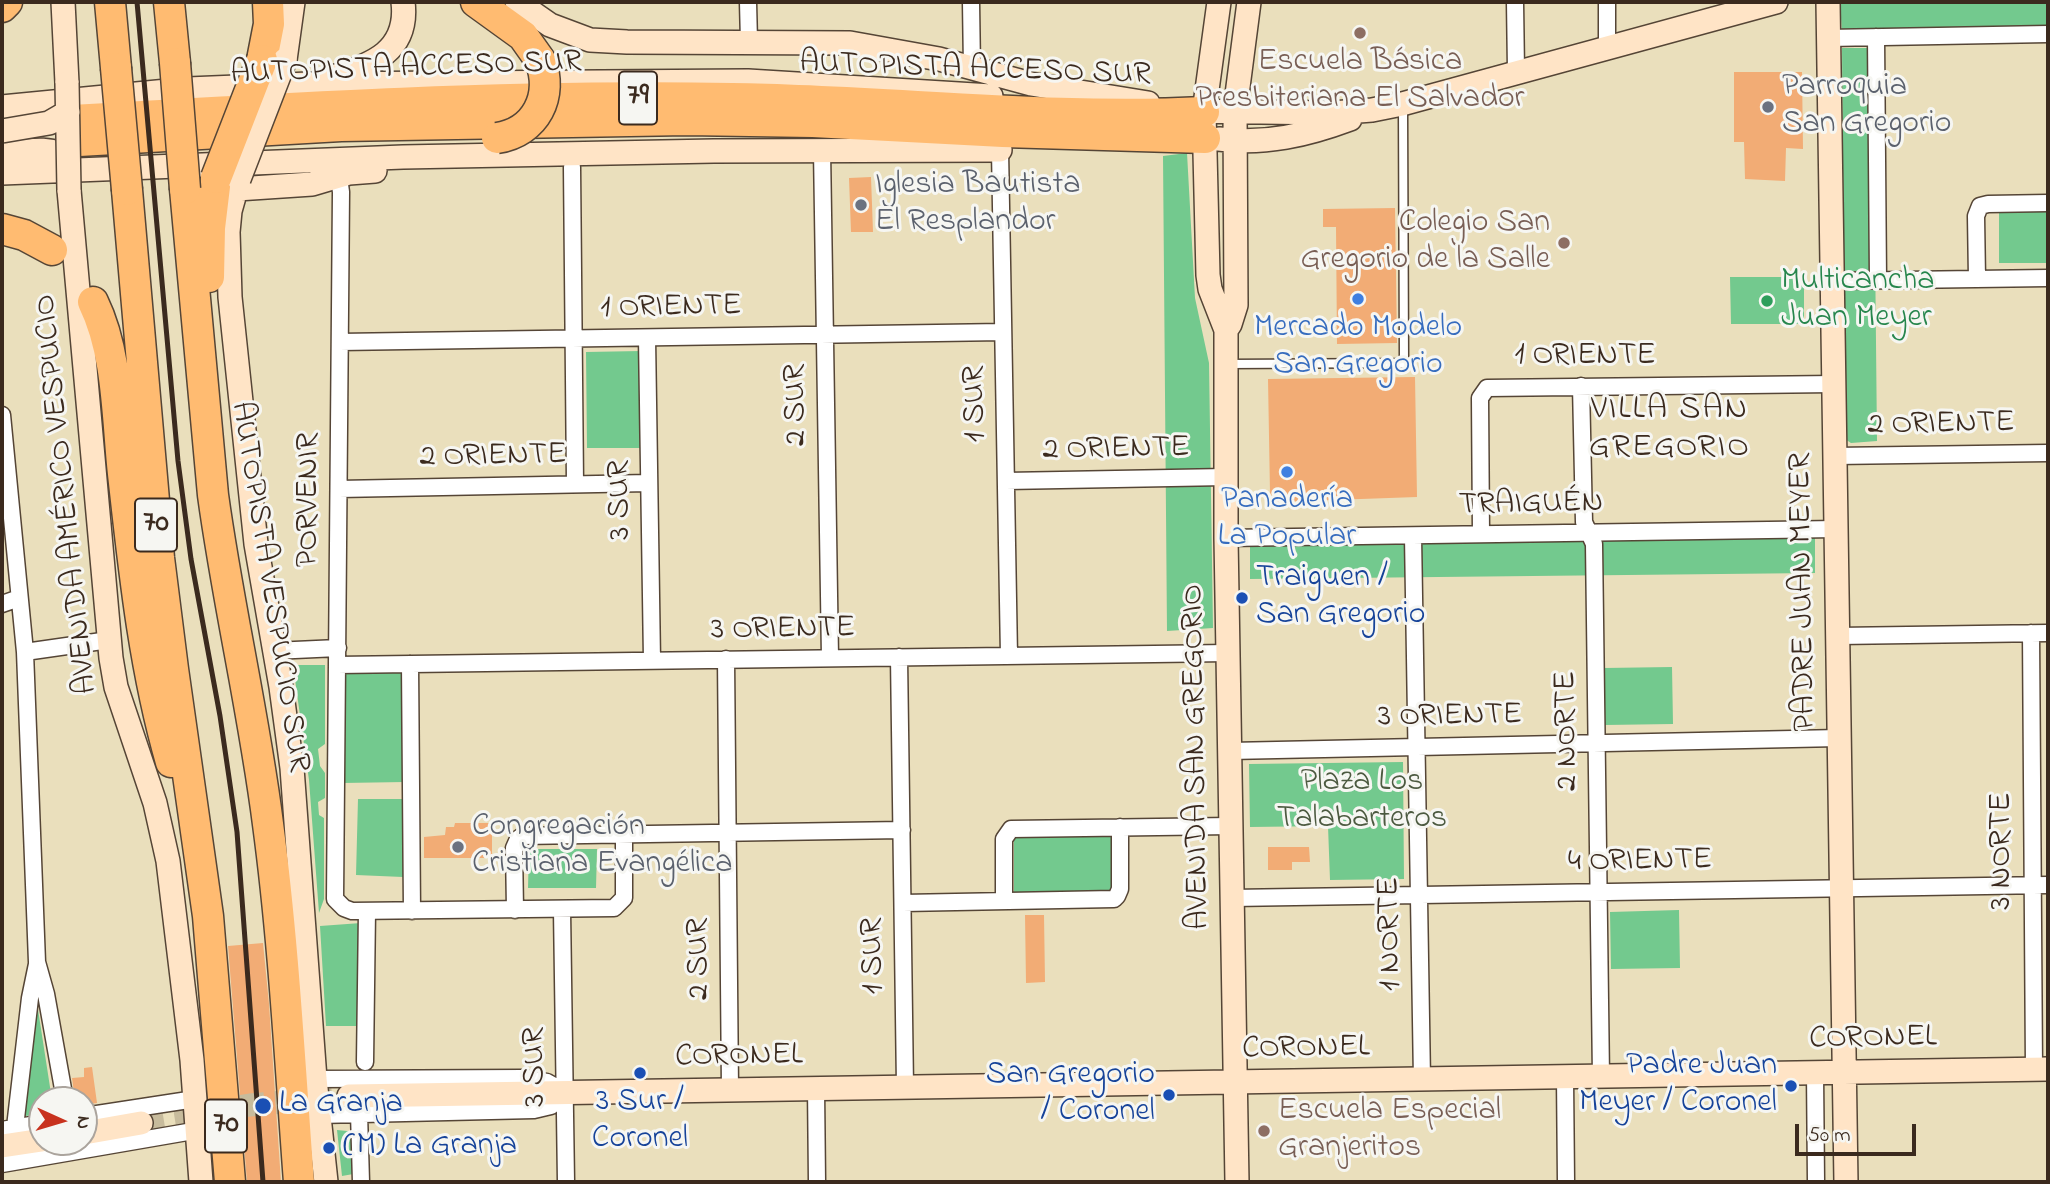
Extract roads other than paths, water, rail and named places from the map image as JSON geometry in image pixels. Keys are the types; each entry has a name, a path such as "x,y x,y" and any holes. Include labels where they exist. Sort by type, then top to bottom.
{"highway":[{"path":"2,7 7,2"},
{"name":"70","path":"110,2 159,558 201,859 222,1069 230,1182"},
{"name":"AUTOPISTA VESPUCIO SUR","path":"169,2 201,368 220,544 256,738 281,935 299,1182"},
{"path":"201,368 209,309 210,235 273,60 269,24 287,2"},
{"path":"133,139 191,146 250,148 497,138 522,129 535,117 545,89 540,60 523,36 476,2"},
{"name":"AUTOPISTA ACCESO SUR","path":"72,133 342,103 675,98 826,100 1048,113 1133,114 1205,125"},
{"name":"AUTOPISTA ACCESO SUR","path":"72,133 133,139 341,126 687,120 813,122 1139,136 1205,125"},
{"path":"1000,150 1082,144 1139,136"},
{"path":"2,229 24,235 52,250"},
{"path":"93,302 104,332 111,370 149,676 169,756 201,859"}],"main road":[{"name":"AVENIDA AMÉRICO VESPUCIO","path":"63,2 72,133 69,190 109,639 116,687 155,803 168,861 195,1099 201,1182"},
{"path":"309,84 366,66 383,56 391,49 401,30 404,20 403,2"},
{"path":"517,2 550,25 590,40 850,43 905,51 1205,125 1235,141 1265,142 1289,137 1333,125 1372,110"},
{"name":"AVENIDA SAN GREGORIO","path":"1219,2 1205,125 1210,289 1226,330 1226,538 1237,1182"},
{"name":"AVENIDA SAN GREGORIO","path":"1226,330 1236,305 1235,110 1249,2"},
{"path":"2,107 160,91 309,84 787,82 1205,125 1235,110 1332,113 1372,110 1402,104 1608,47 1725,9 1776,2"},
{"name":"PADRE JUAN MEYER","path":"1828,2 1846,1182"},
{"path":"2,131 49,123 72,133 64,156 47,151 2,154"},
{"path":"2,173 403,157 714,151 1000,150"},
{"path":"326,1182 315,1079 296,807 287,725 256,544 230,297 228,232 231,182 300,185 367,171 572,167 634,163 714,151"},
{"name":"CORONEL","path":"354,1105 565,1092 2041,1069"},
{"path":"98,1131 141,1124"},
{"path":"2,1146 28,1142"}],"street":[{"path":"748,2 749,42"},
{"path":"971,2 972,69"},
{"path":"1515,2 1516,71"},
{"path":"1607,2 1608,47"},
{"path":"1828,38 2048,34"},
{"path":"1876,37 1878,280"},
{"name":"2 SUR","path":"822,150 830,658"},
{"name":"1 SUR","path":"1000,150 1009,656"},
{"name":"3 SUR","path":"572,167 575,484"},
{"name":"PORVENIR","path":"339,178 335,894 340,905 352,911 367,911"},
{"path":"1977,279 1976,215 1980,206 2048,203"},
{"path":"1832,281 2048,278"},
{"name":"1 ORIENTE","path":"340,342 1003,332"},
{"name":"3 SUR","path":"647,338 652,660"},
{"name":"1 ORIENTE","path":"1481,534 1480,394 1487,388 1834,384"},
{"name":"2 NORTE","path":"1580,386 1584,522 1594,544 1601,1077"},
{"path":"2,415 25,652 37,962 8,1128 28,1125"},
{"name":"2 ORIENTE","path":"1835,456 2048,453"},
{"name":"2 ORIENTE","path":"1006,481 1226,477"},
{"name":"2 ORIENTE","path":"339,489 649,483"},
{"name":"TRAIGUÉN","path":"1226,538 1836,530"},
{"name":"1 NORTE","path":"1413,536 1422,1080"},
{"path":"2,604 19,598"},
{"name":"3 NORTE","path":"2031,633 2040,885 2041,1069"},
{"path":"1838,636 2048,633"},
{"path":"25,652 109,639"},
{"path":"273,652 338,648"},
{"name":"3 ORIENTE","path":"337,665 1228,653"},
{"name":"1 SUR","path":"899,657 905,1087"},
{"name":"2 SUR","path":"726,659 730,1090"},
{"path":"410,664 412,911"},
{"name":"3 ORIENTE","path":"1230,751 1839,738"},
{"path":"1004,901 1004,839 1011,829 1231,826"},
{"path":"903,903 1110,899 1118,896 1121,889 1121,827"},
{"path":"515,910 514,848 518,839 527,836 902,830"},
{"path":"365,1062 367,911 610,909 621,903 624,893 624,834"},
{"name":"4 ORIENTE","path":"1232,898 2040,885"},
{"name":"3 SUR","path":"562,909 566,1182"},
{"path":"37,962 46,994 62,1086"},
{"path":"1815,1073 1816,1182"},
{"path":"1565,1077 1566,1182"},
{"name":"CORONEL","path":"315,1079 523,1078 547,1082 565,1092"},
{"path":"816,1088 817,1182"},
{"path":"98,1114 195,1099"},
{"path":"354,1105 361,1182"},
{"name":"CORONEL","path":"319,1115 354,1105"},
{"path":"2,1164 198,1130"}],"lane":[{"path":"1225,364 1404,363 1402,104"}],"tunnel":[{"path":"141,1123 250,1105 349,1096"}],"railway":[{"path":"137,2 178,461 191,559 220,716 237,832 263,1182"}],"place":[{"name":"Escuela Básica Presbiteriana El Salvador","path":"1360,33"},
{"name":"Parroquia San Gregorio","path":"1768,107"},
{"name":"Iglesia Bautista El Resplandor","path":"861,205"},
{"name":"Colegio San Gregorio de la Salle","path":"1564,243"},
{"name":"Mercado Modelo San Gregorio","path":"1358,299"},
{"name":"Multicancha Juan Meyer","path":"1767,301"},
{"name":"Panadería La Popular","path":"1287,472"},
{"name":"Traiguen / San Gregorio","path":"1242,598"},
{"name":"Congregación Cristiana Evangélica","path":"458,847"},
{"name":"3 Sur / Coronel","path":"640,1073"},
{"name":"Padre Juan Meyer / Coronel","path":"1791,1086"},
{"name":"San Gregorio / Coronel","path":"1169,1095"},
{"name":"La Granja","path":"263,1106"},
{"name":"Escuela Especial Granjeritos","path":"1264,1131"},
{"name":"(M) La Granja","path":"329,1148"}],"district":[{"name":"VILLA SAN GREGORIO","path":"1670,431"}],"park label":[{"name":"Plaza Los Talabarteros","path":"1362,802"}]}
